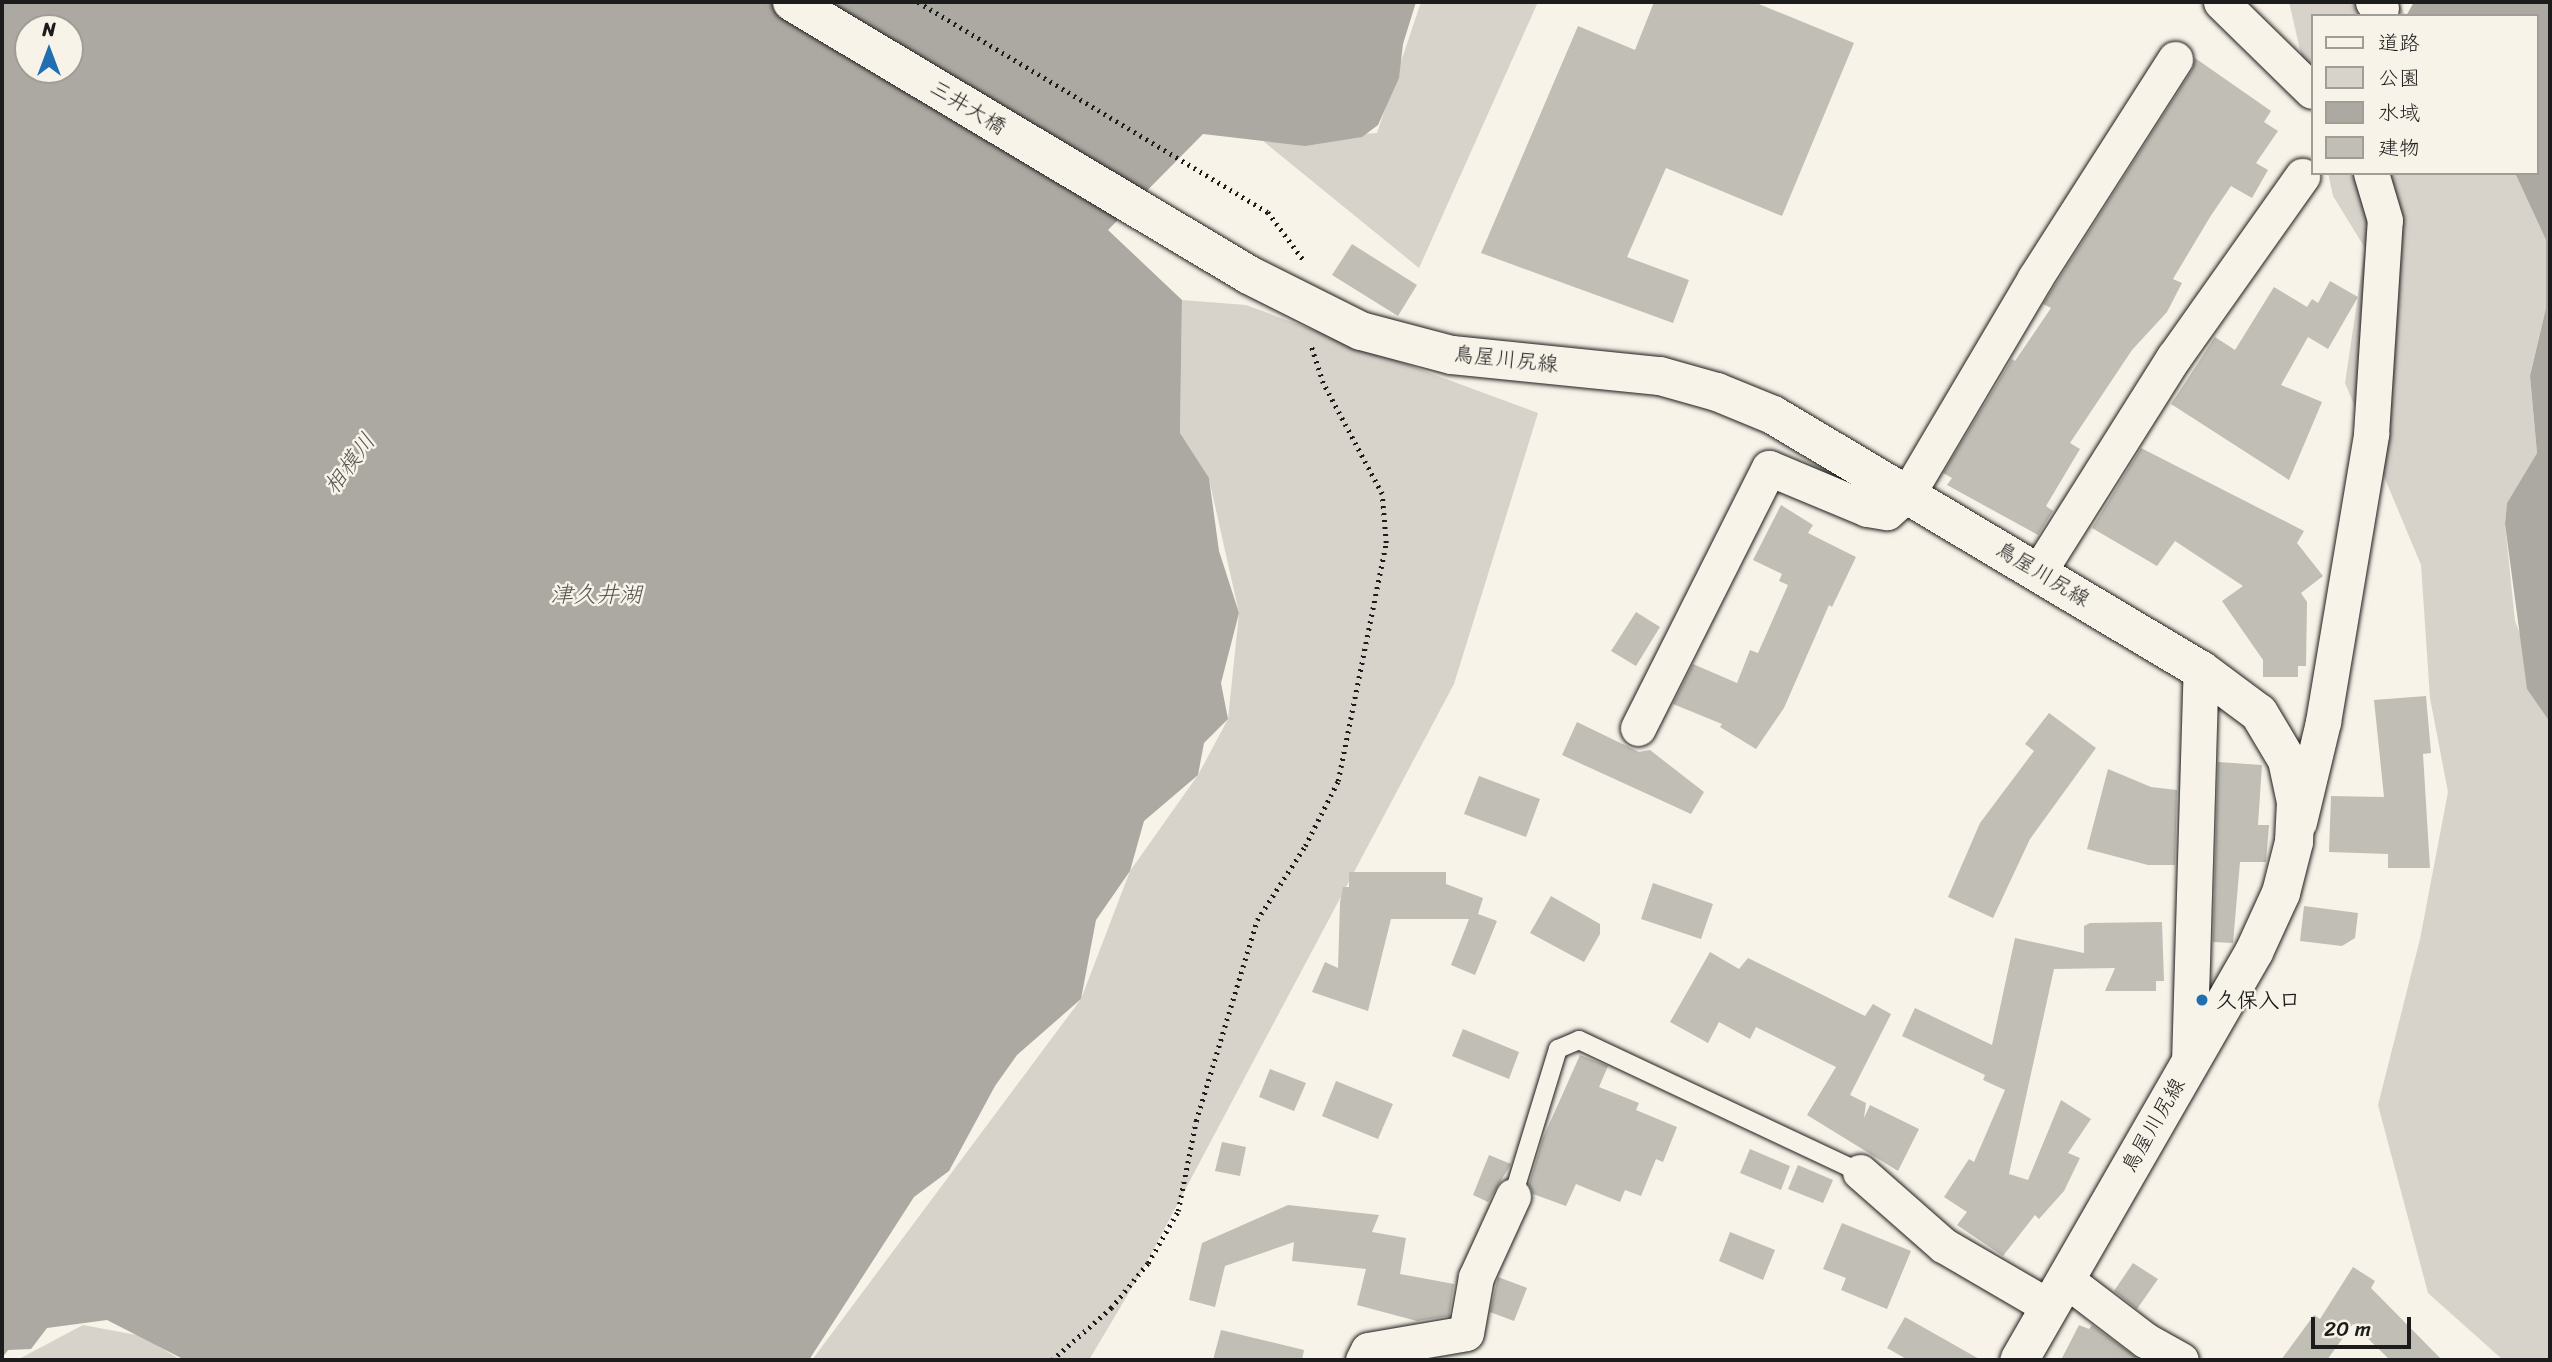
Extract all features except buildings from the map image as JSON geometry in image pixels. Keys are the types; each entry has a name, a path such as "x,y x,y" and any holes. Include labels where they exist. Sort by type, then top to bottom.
{"main road":[{"name":"三井大橋","path":"792,2 1143,213"},
{"name":"鳥屋川尻線","path":"1143,213 1330,317 1377,337 1452,355 1640,372 1717,392 1791,424 2201,670 2251,705 2276,736 2293,785 2294,842 2267,925 2019,1360"}],"street":[{"path":"2221,2 2310,89"},
{"path":"1638,728 1769,468 1867,509 1887,512 1908,493 2035,278 2175,59"},
{"path":"2294,842 2323,722 2371,434 2385,220 2372,175"},
{"path":"2039,571 2174,356 2302,176"},
{"path":"2189,1063 2201,670"},
{"path":"1860,1172 1943,1245 2057,1292 2182,1360"},
{"path":"1363,1360 1368,1350 1466,1334 1476,1277 1513,1196"}],"lane":[{"path":"1513,1196 1558,1049 1579,1040 1801,1148 1860,1172"}],"path":[{"path":"918,2 1268,212 1309,267"},
{"path":"1052,1360 1111,1308 1148,1263 1178,1211 1196,1121 1257,920 1305,846 1338,781 1355,715 1385,543 1382,494 1323,383 1309,342 1330,317"}],"green space":[{"path":"1421,2 1538,2 1419,268 1263,141 1377,133"},
{"path":"2289,2 2398,2 2405,14 2310,14 2310,93"},
{"path":"2328,175 2516,175 2546,240 2546,308 2530,376 2537,453 2507,503 2505,524 2515,621 2550,711 2550,1360 2503,1360 2428,1293 2378,1105 2420,939 2448,792 2430,698 2421,565 2345,383 2365,248 2333,196"},
{"path":"1182,300 1246,305 1538,413 1454,684 1143,1269 1089,1360 812,1360 1081,999 1130,871 1198,775 1228,719 1239,613 1209,479 1180,433"},
{"path":"83,1325 142,1336 181,1360 17,1360"}],"water":[{"name":"津久井湖","path":"2,2 1416,2 1403,44 1399,78 1378,125 1362,137 1305,146 1203,134 1108,230 1182,300 1180,433 1209,478 1219,551 1239,613 1221,683 1228,719 1204,743 1198,775 1144,821 1130,871 1096,920 1081,999 1017,1055 995,1086 949,1171 914,1197 809,1360 185,1360 107,1320 47,1328 31,1349 8,1350 2,1358"},
{"path":"2414,2 2550,2 2550,722 2527,689 2505,524 2507,503 2537,453 2530,376 2546,308 2546,240 2516,175 2538,175 2538,14 2407,14"}],"place":[{"name":"久保入口","path":"2202,1000"}],"water label":[{"name":"相模川","path":"350,464"}]}
